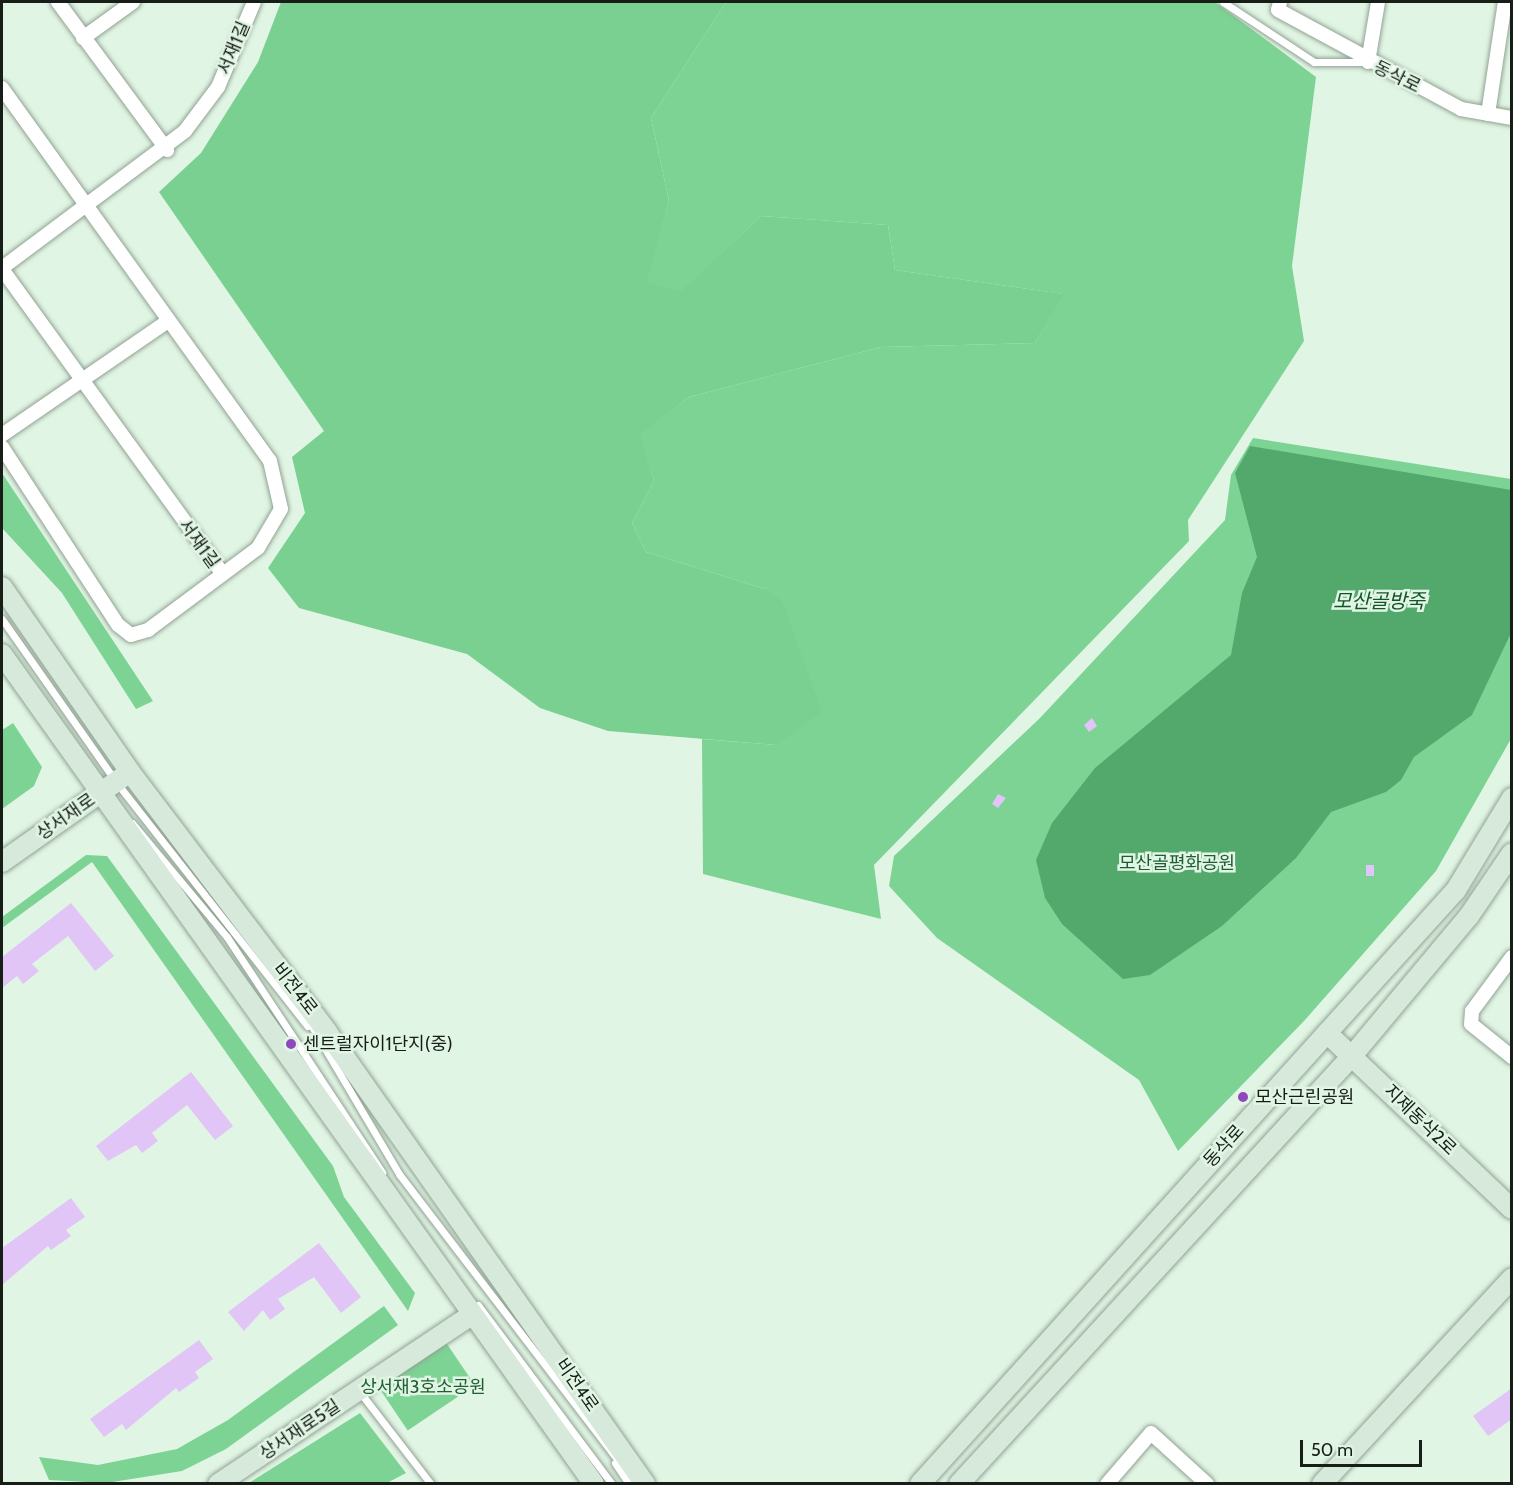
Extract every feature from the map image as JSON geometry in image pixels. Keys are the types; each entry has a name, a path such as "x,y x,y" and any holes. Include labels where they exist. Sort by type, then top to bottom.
{"main road":[{"name":"비전4로","path":"2,587 113,784 409,1230 594,1484"},
{"name":"비전4로","path":"2,654 296,992 643,1484"},
{"name":"상서재로","path":"2,862 113,784"},
{"name":"동삭로","path":"920,1484 1456,890 1512,798"},
{"name":"동삭로","path":"959,1484 1352,1056 1469,916 1512,853"},
{"name":"지제동삭2로","path":"1327,1033 1512,1209"},
{"path":"1322,1484 1512,1278"},
{"name":"상서재로5길","path":"218,1484 470,1316"}],"street":[{"path":"58,2 167,150"},
{"path":"83,38 133,2"},
{"name":"서재1길","path":"2,447 124,631 131,635 148,630 221,572 79,383 2,268 167,150 218,87 254,2"},
{"path":"1279,6 1368,62 1378,2"},
{"path":"1488,114 1505,2"},
{"name":"동삭로","path":"1368,62 1461,109 1512,118"},
{"path":"2,88 270,461 281,509 258,548 221,572"},
{"path":"2,435 168,321"},
{"path":"1512,957 1472,1011 1471,1024 1512,1057"},
{"path":"1107,1484 1151,1433 1208,1484"}],"lane":[{"name":"동삭로","path":"1223,2 1314,62 1368,62"},
{"path":"2,619 113,784 126,818 227,938 382,1172 612,1484"},
{"path":"2,640 113,784 315,1035"},
{"path":"296,992 315,1035 399,1174 629,1484"},
{"path":"382,1172 409,1230"},
{"path":"359,1390 431,1484"},
{"path":"608,1454 643,1484"}],"green space":[{"path":"726,2 1215,2 1316,77 1292,266 1304,341 1188,520 1189,541 874,865 881,919 703,874 702,739 776,745 765,589 646,552 632,523 654,481 639,435 689,397 881,347 1035,343 1063,294 895,270 888,225 761,216 680,293 646,281 669,201 651,118"},
{"name":"모산골평화공원","path":"1253,438 1511,479 1512,737 1436,871 1304,1021 1178,1151 1139,1080 937,938 889,886 894,856 1040,718 1225,520 1231,475"},
{"path":"2,473 153,701 136,709 62,593 2,528"},
{"path":"13,723 42,767 34,786 2,809 2,730"},
{"path":"86,855 107,856 333,1166 344,1197 415,1293 408,1311 92,862 2,928 2,917"},
{"path":"384,1306 398,1325 226,1449 182,1471 106,1483 49,1480 39,1457 98,1465 177,1449 228,1420"},
{"name":"상서재3호소공원","path":"443,1338 475,1385 408,1431 376,1383"},
{"path":"360,1413 406,1473 387,1483 249,1483"}],"shaded area":[{"path":"281,2 726,2 651,118 669,201 647,281 680,292 761,216 888,225 895,270 1064,294 1035,343 881,347 689,397 640,435 654,481 632,523 646,552 765,589 782,601 822,712 776,745 608,731 540,708 467,654 299,608 268,568 305,513 292,457 324,431 159,192 201,153 258,62"}],"water":[{"name":"모산골방죽","path":"1250,446 1511,490 1511,633 1472,715 1414,757 1401,780 1386,792 1331,812 1296,858 1222,926 1150,975 1123,979 1062,924 1045,898 1036,860 1052,823 1095,768 1231,655 1242,593 1257,557 1235,473"}],"building":[{"path":"1092,718 1097,726 1089,732 1084,725"},
{"path":"998,794 1006,798 998,808 992,804"},
{"path":"1366,865 1374,865 1374,876 1366,876"},
{"path":"71,903 114,956 95,971 68,936 32,964 39,971 23,984 17,976 2,988 2,957"},
{"path":"191,1072 233,1126 215,1140 187,1105 152,1133 158,1141 142,1153 136,1145 108,1161 96,1146"},
{"path":"71,1198 85,1217 66,1230 71,1236 51,1250 48,1246 2,1285 2,1248"},
{"path":"319,1243 361,1297 341,1313 314,1277 278,1299 285,1309 270,1320 263,1310 244,1331 228,1312"},
{"path":"199,1340 213,1359 195,1372 199,1378 179,1392 176,1388 126,1430 122,1424 104,1437 90,1419"},
{"path":"1512,1388 1512,1419 1488,1436 1473,1416"}],"place":[{"name":"센트럴자이1단지(중)","path":"291,1044"},
{"name":"모산근린공원","path":"1243,1097"}]}
